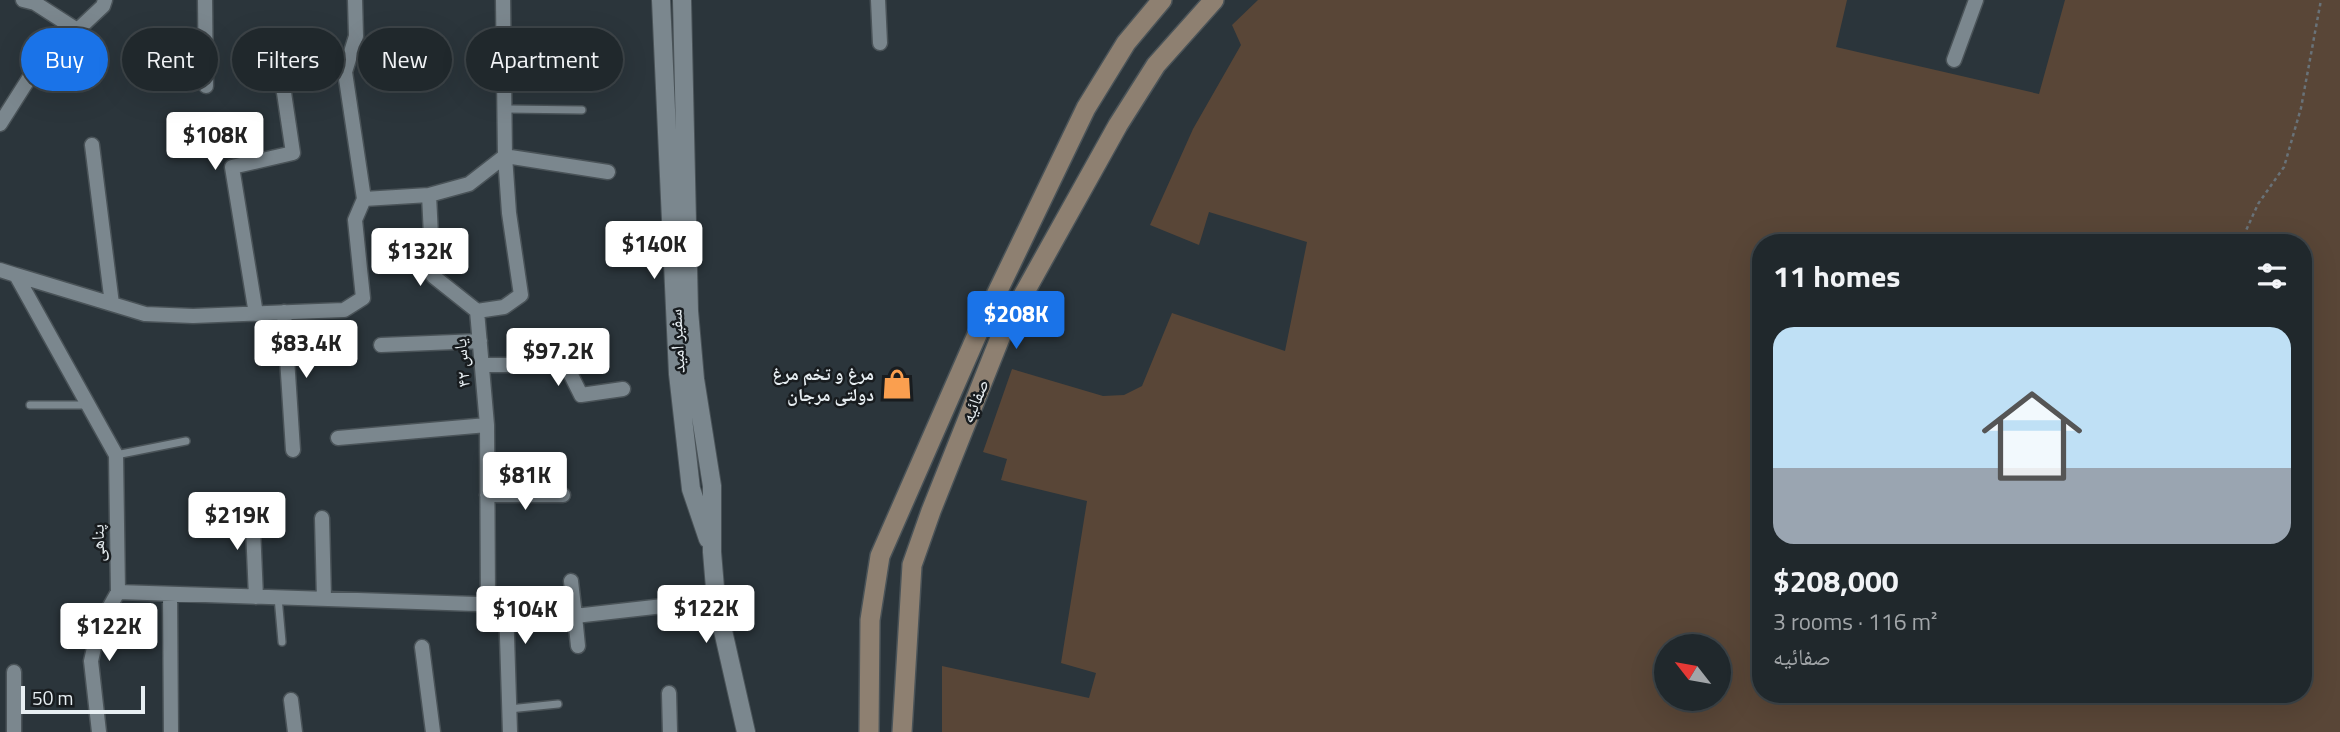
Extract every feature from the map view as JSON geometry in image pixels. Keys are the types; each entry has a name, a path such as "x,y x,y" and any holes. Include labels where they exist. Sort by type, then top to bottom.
{"main road":[{"name":"صفائیه","path":"869,732 870,620 880,556 980,328 1086,108 1126,43 1162,0"},
{"name":"صفائیه","path":"902,732 912,565 1002,333 1112,136 1156,65 1214,0"}],"street":[{"path":"23,0 35,3 74,28"},
{"path":"79,28 103,6 105,0"},
{"path":"205,0 205,28"},
{"path":"0,270 145,314 193,316 344,310 363,298 355,220 364,199 345,72 356,36 355,0"},
{"path":"429,195 433,276 477,311 504,307 521,295 509,213 505,156 503,0"},
{"name":"سفیر امید","path":"661,0 678,374 691,489 712,552"},
{"name":"سفیر امید","path":"682,0 689,311 695,379 712,486 712,552 716,600 746,732"},
{"path":"878,0 880,43"},
{"path":"1954,60 1976,0"},
{"path":"0,124 21,91"},
{"path":"256,314 232,167 293,153 284,91"},
{"path":"92,145 112,304"},
{"path":"364,199 429,195 469,184 505,156 608,172"},
{"name":"پناهی","path":"16,275 116,455 118,592"},
{"name":"یاس ۴۲","path":"477,311 487,425 488,604"},
{"path":"284,312 293,450"},
{"path":"381,345 480,341"},
{"path":"482,365 566,365 580,394 623,389"},
{"path":"338,438 487,425"},
{"path":"487,495 563,495"},
{"path":"252,505 256,597"},
{"path":"322,518 324,599"},
{"path":"571,581 578,646"},
{"path":"99,732 91,661 99,626 118,592 506,605 510,732"},
{"path":"170,594 171,732"},
{"path":"575,616 716,600"},
{"path":"422,647 433,732"},
{"path":"14,672 14,732"},
{"path":"669,693 670,732"},
{"path":"291,700 295,732"}],"lane":[{"path":"504,109 582,110"},
{"path":"30,405 89,405"},
{"path":"116,455 186,441"},
{"path":"278,597 282,642"},
{"path":"509,709 558,704"}],"path":[{"path":"2244,234 2258,204 2284,167 2301,108 2321,0"}],"shaded area":[{"path":"1258,0 1847,0 1836,47 2039,94 2065,0 2340,0 2340,732 942,732 942,666 1089,698 1096,673 1061,663 1087,501 1001,480 1007,459 983,452 1012,369 1103,396 1124,395 1142,386 1172,313 1285,351 1307,242 1209,212 1199,245 1150,225 1193,129 1241,45 1232,25"}],"place":[{"name":"مرغ و تخم مرغ دولتی مرجان","path":"897,384"}]}
